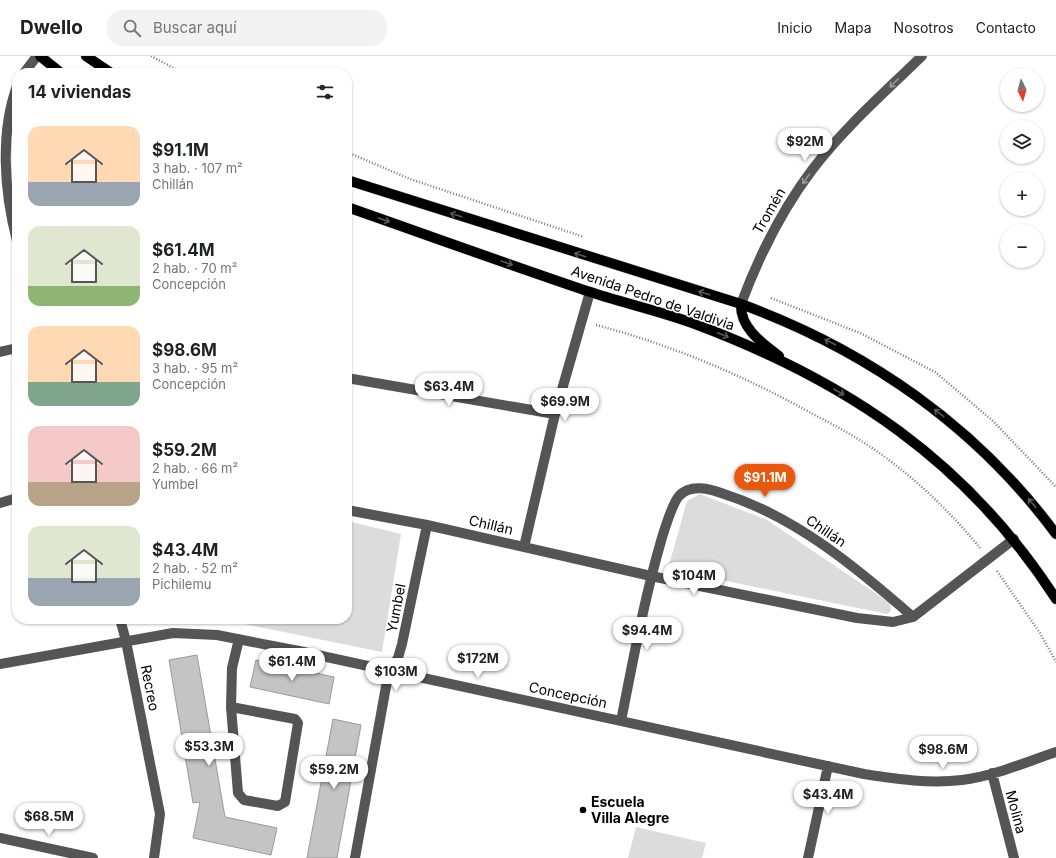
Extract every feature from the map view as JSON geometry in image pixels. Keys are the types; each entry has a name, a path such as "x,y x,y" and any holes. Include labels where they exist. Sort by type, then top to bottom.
{"main road":[{"path":"40,56 55,68"},
{"path":"86,56 104,68"},
{"name":"Avenida Pedro de Valdivia","path":"352,182 599,261 741,304 779,318 822,338 886,374 919,397 981,449 1013,481 1056,534"},
{"name":"Avenida Pedro de Valdivia","path":"352,209 590,292 695,324 745,344 793,367 839,392 911,439 963,484 1014,539 1056,599"},
{"path":"741,304 741,314 745,324 759,340 793,367"}],"street":[{"path":"28,68 37,56"},
{"name":"Tromén","path":"741,304 764,248 786,209 812,170 854,123 922,56"},
{"path":"12,98 4,117 1,174 12,220"},
{"path":"524,547 555,414 590,292"},
{"path":"0,352 12,349"},
{"path":"352,379 555,414"},
{"name":"Chillán","path":"651,576 667,523 679,496 692,489 708,489 745,500 785,519 847,562 913,617"},
{"path":"0,503 12,499"},
{"name":"Chillán","path":"352,511 426,525 651,576 857,618 892,622 913,617 1014,539"},
{"name":"Yumbel","path":"355,858 389,670 398,658 402,644 426,525"},
{"path":"621,721 651,576"},
{"name":"Recreo","path":"121,624 160,814 154,858"},
{"name":"Concepción","path":"0,664 126,641 173,634 195,633 239,640 389,670 864,774 914,781 962,780 992,773 1056,752"},
{"path":"231,707 295,719 298,723 285,802 282,805 278,806 244,800 238,793 231,707 232,668 239,640"},
{"path":"808,858 828,766"},
{"name":"Molina","path":"992,773 1014,858"},
{"path":"0,838 93,858"}],"path":[{"path":"151,56 174,68"},
{"path":"582,321 634,335 692,355 766,389 836,426 869,446 924,489 947,510 988,559 1015,595 1056,662"}],"shaded area":[{"path":"700,494 767,520 890,603 891,611 887,614 668,569 687,501"},
{"path":"352,522 401,534 382,652 245,624 352,624"},
{"path":"636,827 706,843 702,858 628,858"}],"building":[{"path":"197,655 225,817 277,828 271,855 193,838 200,802 193,803 169,660"},
{"path":"256,660 334,677 329,704 250,687"},
{"path":"333,719 361,725 337,858 307,858"}],"place":[{"name":"Escuela Villa Alegre","path":"583,810"}]}
